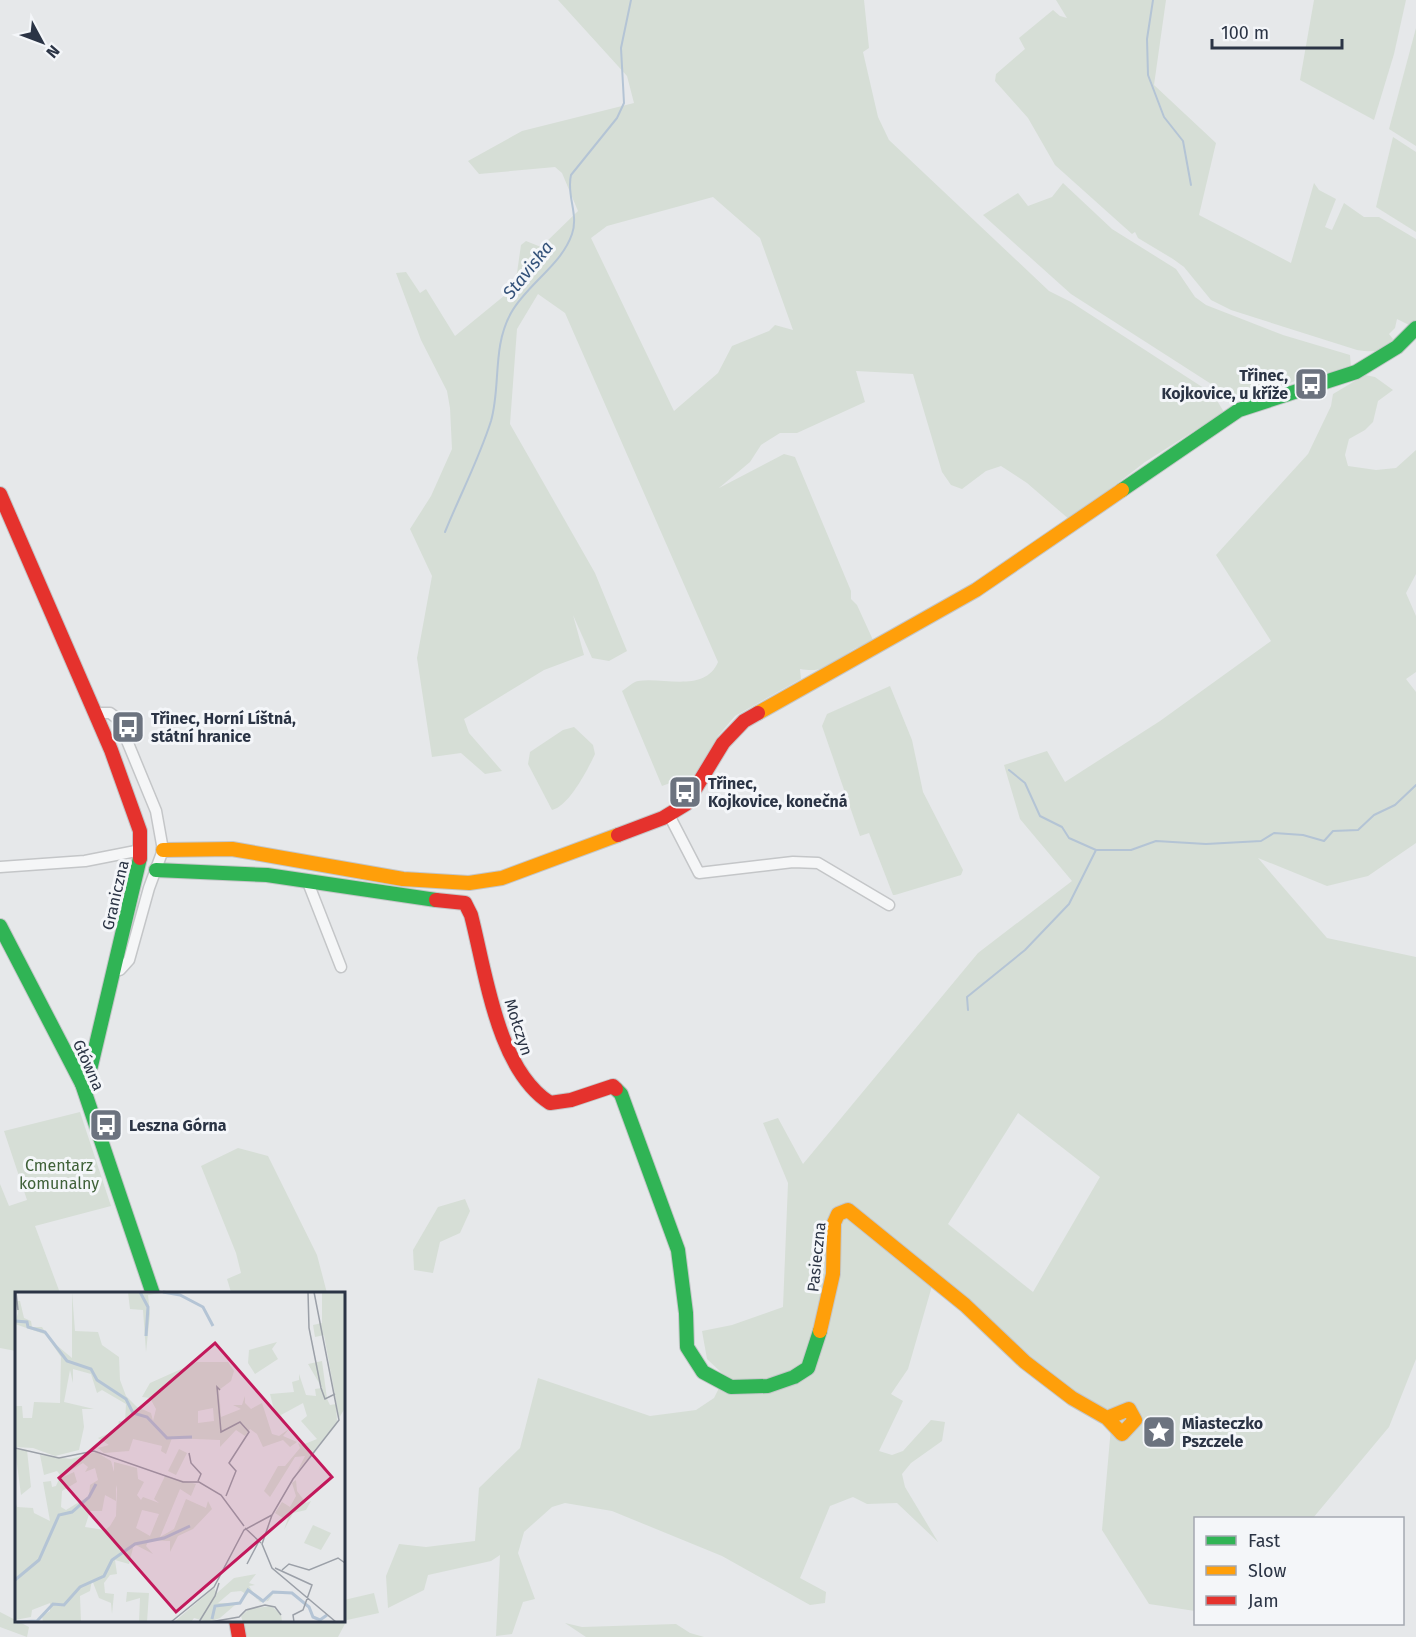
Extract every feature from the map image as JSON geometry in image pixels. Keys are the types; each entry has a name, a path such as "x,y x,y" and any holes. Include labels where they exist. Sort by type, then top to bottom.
{"street":[{"path":"164,850 232,849 272,854 403,879 469,883 502,878 540,866 669,815 686,804 723,743 744,721 976,590 1239,410 1269,399 1330,384 1368,367 1416,328"},
{"path":"0,494 95,713 130,801 140,831 141,850"},
{"path":"95,713 110,713 118,719 156,811 164,850 129,960 120,970 114,970"},
{"path":"130,801 148,794"},
{"path":"669,815 699,873 793,862 818,863 889,905"},
{"name":"Graniczna","path":"0,867 85,861 141,850 91,1066 82,1084"},
{"name":"Mołczyn","path":"156,870 226,871 307,880 412,898 465,903 513,1064 534,1092 550,1103 571,1100 603,1088 613,1086 617,1089 678,1250"},
{"path":"307,880 341,967"},
{"name":"Główna","path":"0,926 82,1084 153,1292"},
{"name":"Pasieczna","path":"678,1250 686,1312 687,1347 703,1372 723,1384 732,1387 768,1386 794,1377 808,1368 822,1326 833,1274 834,1223 838,1214 848,1210 965,1305 1025,1362 1072,1398 1107,1418"},
{"path":"236,1622 239,1637"}],"green space":[{"path":"558,0 864,0 869,48 863,52 878,117 889,140 1049,291 1071,302 1213,394 1224,412 1145,462 1070,520 1027,483 1001,466 986,471 962,489 951,485 942,472 913,374 856,371 865,402 797,433 780,433 761,445 750,462 719,488 784,454 795,457 851,591 851,599 857,605 873,640 870,644 856,648 824,668 800,669 801,679 735,716 718,736 695,782 681,779 662,786 622,691 638,681 694,681 712,672 718,662 565,313 538,294 517,329 510,424 595,573 627,651 609,661 592,658 573,615 584,655 544,670 464,719 469,733 502,771 485,774 461,753 432,757 417,658 432,576 410,529 431,496 452,449 450,408 447,391 421,340 396,273 406,272 420,293 426,289 455,336 515,287 521,245 526,241 541,247 578,211 562,173 555,167 479,174 468,161 522,131 634,103 627,76","holes":["713,197 760,238 793,330 775,325 769,331 732,346 718,373 674,411 591,238 607,226"]},
{"path":"1056,0 1166,0 1154,85 1216,143 1199,215 1291,263 1314,183 1319,190 1336,199 1325,227 1332,230 1344,203 1364,217 1379,217 1416,239 1416,320 1409,325 1397,319 1395,328 1389,334 1393,339 1382,350 1357,350 1231,310 1211,300 1184,267 1138,238 1135,232 1132,234 1055,165 1028,118 995,81 996,74 1025,49 1019,38 1053,10 1067,18"},
{"path":"1314,0 1406,0 1394,54 1374,120 1300,80"},
{"path":"1416,28 1416,146 1389,129"},
{"path":"1393,137 1416,152 1416,232 1376,207"},
{"path":"1063,183 1112,229 1176,269 1195,297 1206,305 1283,335 1350,355 1351,367 1334,372 1331,376 1295,381 1248,399 1233,398 1071,294 983,215 1018,193 1028,206 1052,197"},
{"path":"1365,375 1375,377 1393,390 1378,401 1373,422 1365,430 1349,439 1345,455 1348,466 1376,470 1396,468 1416,450 1416,574 1406,593 1416,616 1416,672 1406,679 1416,692 1416,843 1368,876 1327,886 1258,858 1327,938 1416,957 1416,1359 1389,1427 1314,1517 1194,1517 1194,1611 1149,1604 1102,1530 1111,1427 932,1286 908,1369 891,1394 903,1401 879,1451 892,1455 903,1451 931,1420 945,1422 942,1441 911,1463 902,1474 905,1487 938,1542 897,1503 867,1504 853,1497 830,1506 800,1578 826,1592 825,1603 810,1605 722,1556 612,1511 565,1503 552,1507 524,1532 518,1553 535,1599 523,1602 512,1634 496,1636 500,1555 491,1561 428,1575 424,1590 388,1608 386,1576 399,1544 426,1547 475,1541 479,1488 520,1448 538,1378 650,1416 696,1410 714,1398 725,1376 707,1359 702,1331 732,1325 783,1307 788,1183 763,1123 778,1118 803,1164 978,953 1072,881 1020,819 1004,765 1047,751 1065,782 1160,721 1271,641 1216,555 1308,454 1331,406 1333,394","holes":["1018,1113 1100,1177 1033,1292 948,1224"]},
{"path":"890,686 912,740 923,792 963,870 961,875 895,895 893,895 869,833 860,836 822,726 827,714"},
{"path":"574,727 593,745 595,754 583,777 565,802 552,810 528,764 530,752 563,730"},
{"name":"Cmentarz komunalny","path":"80,1112 111,1206 35,1226 60,1292 15,1292 15,1351 0,1348 0,1184 9,1206 27,1200 4,1131"},
{"path":"238,1148 268,1156 317,1255 327,1292 231,1292 227,1279 241,1273 236,1253 201,1166"},
{"path":"465,1199 470,1211 460,1233 440,1242 433,1273 414,1270 413,1250 438,1207"},
{"path":"374,1593 379,1613 347,1620 338,1637 246,1637 243,1622 345,1622 345,1600"},
{"path":"0,1612 15,1620 15,1622 29,1627 27,1637 0,1627"},
{"path":"565,1623 582,1627 676,1624 690,1633 704,1637 586,1637"}],"waterway":[{"name":"Staviska","path":"445,532 491,421 501,339 505,326 518,303 567,245 574,227 570,190 571,175 617,118 624,103 621,48 631,0"},
{"path":"1153,0 1147,39 1148,75 1164,117 1183,141 1191,185"},
{"path":"1009,770 1025,783 1040,816 1062,827 1069,838 1096,850"},
{"path":"968,1010 967,997 1025,950 1069,904 1096,850 1131,850 1156,841 1206,844 1261,841 1274,833 1303,835 1324,841 1333,831 1358,830 1374,815 1395,805 1416,785"}],"traffic: fast":[{"path":"1122,490 1239,410 1356,372 1397,347 1416,328"},
{"path":"82,1084 91,1066 140,858"},
{"path":"156,870 267,875 436,900"},
{"path":"0,926 82,1084 152,1292"},
{"path":"616,1089 621,1094 678,1250 686,1313 687,1347 703,1372 731,1387 768,1386 794,1377 808,1368 820,1331"}],"traffic: slow":[{"path":"758,713 976,590 1122,490"},
{"path":"163,850 232,849 403,879 469,883 502,878 618,835"},
{"path":"820,1331 833,1274 834,1223 838,1214 848,1210 965,1305 1025,1362 1072,1398 1107,1418 1122,1434 1135,1420 1129,1409 1107,1418"}],"traffic: jam":[{"path":"0,494 111,750 140,831 140,858"},
{"path":"618,835 663,818 686,804 723,743 744,721 758,713"},
{"path":"436,900 465,903 471,915 496,1018 517,1067 532,1088 550,1103 571,1100 613,1086 616,1089"},
{"path":"236,1622 239,1637"}],"place":[{"name":"Třinec, Kojkovice, u kříže","path":"1311,384"},
{"name":"Třinec, Horní Líštná, státní hranice","path":"128,727"},
{"name":"Třinec, Kojkovice, konečná","path":"685,792"},
{"name":"Leszna Górna","path":"106,1125"},
{"name":"Miasteczko Pszczele","path":"1159,1432"}]}
